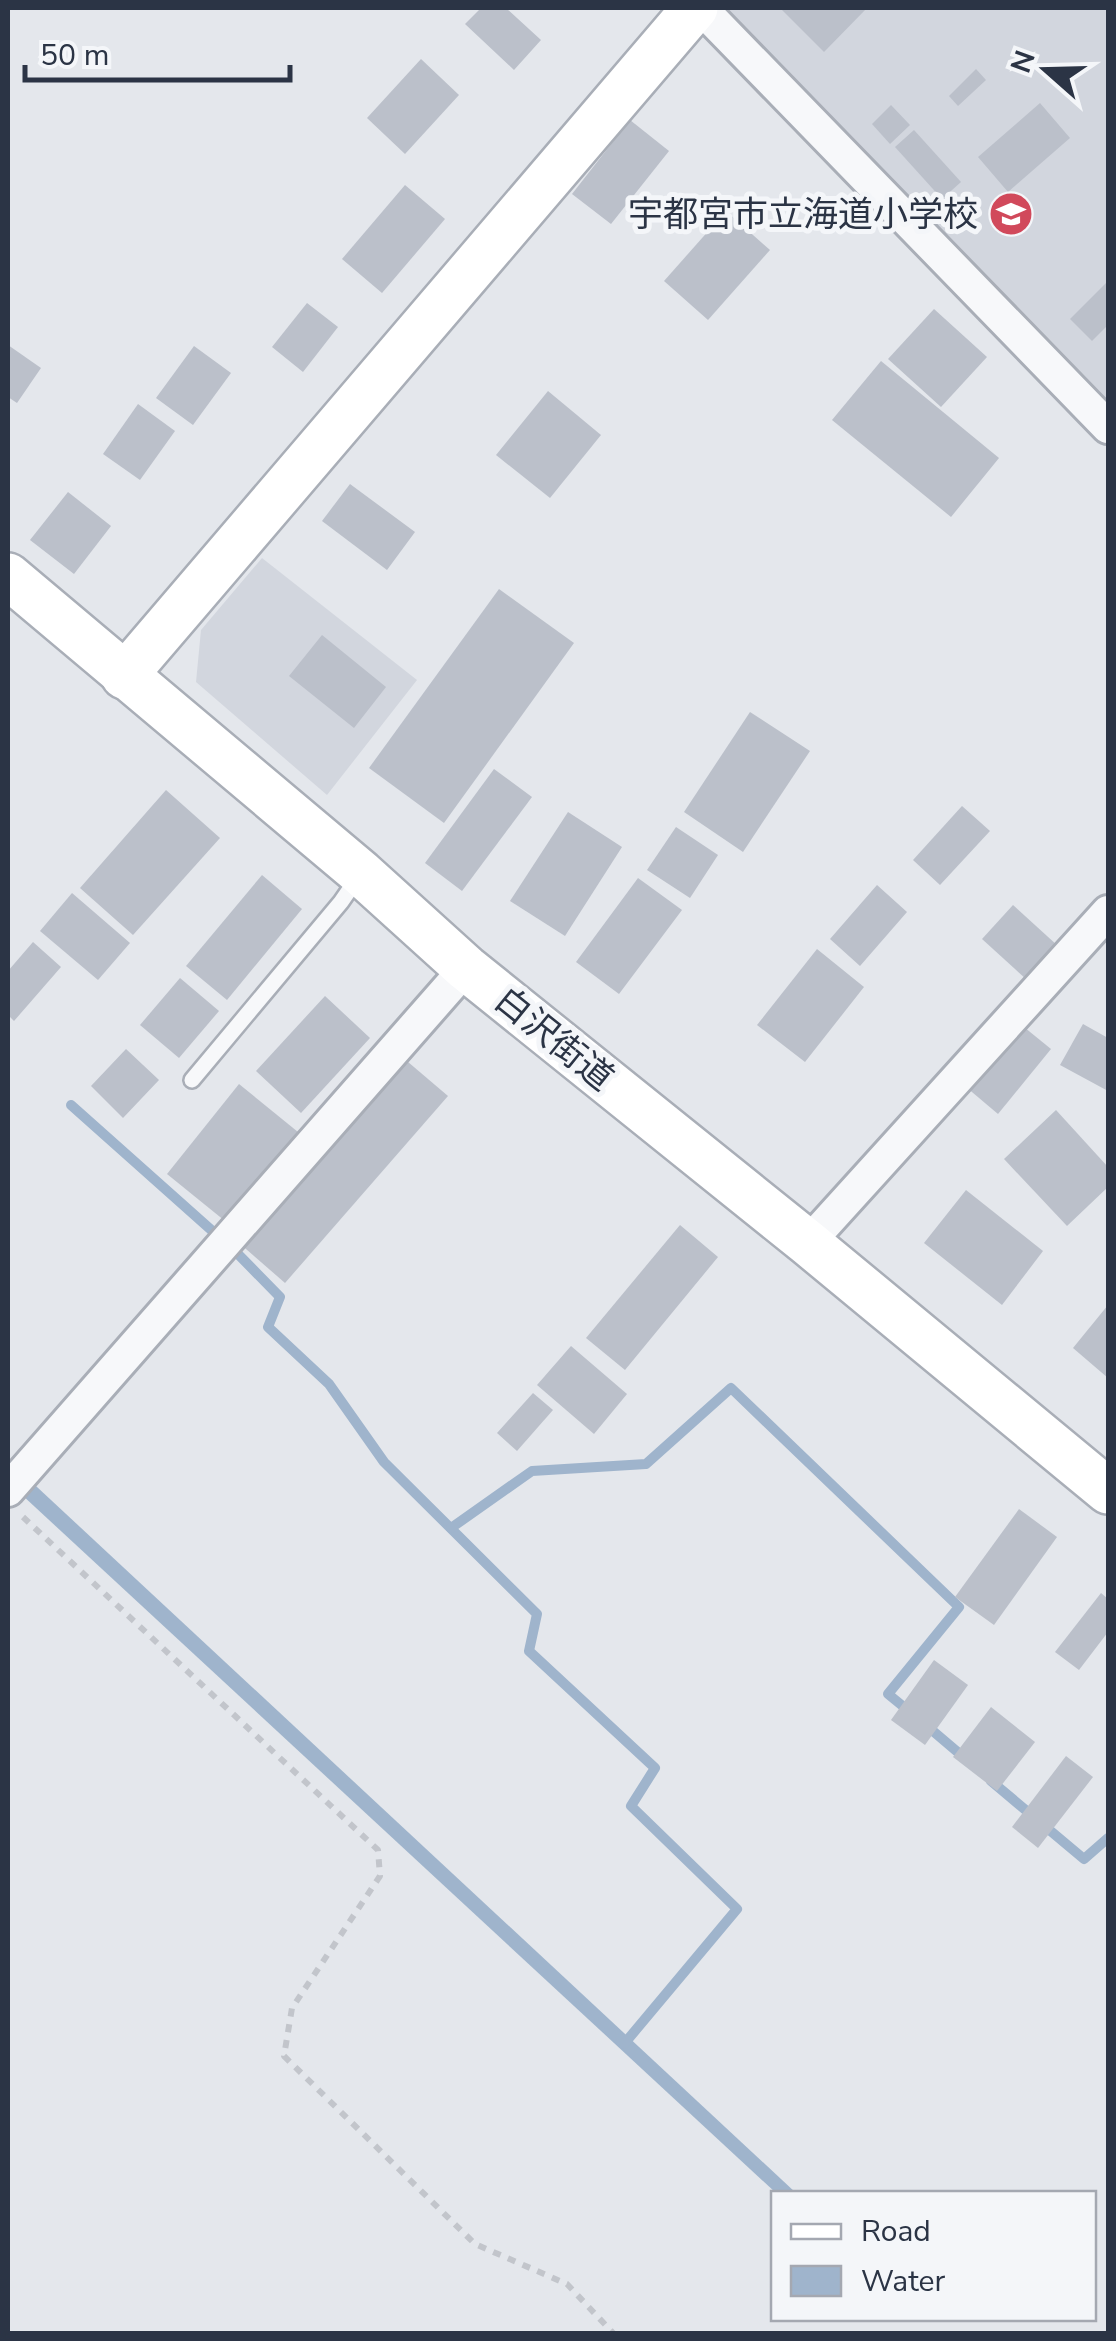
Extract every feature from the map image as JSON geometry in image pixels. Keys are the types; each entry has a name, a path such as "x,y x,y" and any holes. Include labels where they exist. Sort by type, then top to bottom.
{"main road":[{"path":"124,676 698,8"},
{"name":"白沢街道","path":"8,576 361,873 466,968 808,1242 1108,1491"}],"street":[{"path":"698,8 1108,427"},
{"path":"808,1242 1108,912"},
{"path":"15,1503 466,968"}],"lane":[{"path":"192,1080 361,873"}],"path":[{"path":"15,1503 378,1850 380,1876 292,2008 284,2056 475,2244 567,2284 614,2334"}],"shaded area":[{"name":"宇都宮市立海道小学校","path":"718,8 1108,8 1108,420"},
{"path":"262,558 417,680 327,795 196,682 201,630"}],"water":[{"path":"8,1460 794,2191 774,2191 8,1482"}],"building":[{"path":"481,8 506,8 541,40 514,70 465,24"},
{"path":"780,8 867,8 824,52"},
{"path":"421,59 459,95 405,154 367,118"},
{"path":"976,69 986,80 958,106 949,96"},
{"path":"1040,103 1070,138 1008,192 978,157"},
{"path":"891,105 910,125 890,144 872,124"},
{"path":"630,120 669,151 611,224 572,194"},
{"path":"914,130 961,182 942,199 895,147"},
{"path":"405,185 445,219 382,293 342,259"},
{"path":"726,211 770,250 708,320 664,281"},
{"path":"1108,281 1108,325 1092,341 1070,319"},
{"path":"307,303 338,327 303,372 272,347"},
{"path":"934,309 987,357 941,407 888,359"},
{"path":"8,345 41,368 17,403 8,397"},
{"path":"194,346 231,373 193,425 156,398"},
{"path":"881,361 999,458 951,517 832,420"},
{"path":"548,391 601,435 550,498 496,455"},
{"path":"138,404 175,431 140,480 103,454"},
{"path":"350,484 415,532 387,570 322,521"},
{"path":"68,492 111,526 74,574 30,540"},
{"path":"499,589 574,643 444,823 369,768"},
{"path":"322,635 386,687 354,728 289,676"},
{"path":"750,712 810,751 743,852 684,812"},
{"path":"494,769 532,797 462,891 425,863"},
{"path":"166,790 220,838 133,935 80,888"},
{"path":"962,806 990,831 940,885 913,860"},
{"path":"568,812 622,847 565,936 510,901"},
{"path":"676,827 718,855 690,898 647,870"},
{"path":"262,875 302,909 227,1000 186,966"},
{"path":"638,878 682,910 619,994 576,962"},
{"path":"877,885 907,912 860,966 830,939"},
{"path":"72,893 130,943 98,980 40,931"},
{"path":"1013,905 1058,946 1027,980 982,939"},
{"path":"33,942 61,967 14,1021 8,1015 8,971"},
{"path":"817,949 864,987 805,1062 757,1025"},
{"path":"180,978 219,1011 179,1058 140,1025"},
{"path":"325,996 370,1038 301,1113 256,1071"},
{"path":"1019,1023 1051,1049 998,1114 966,1087"},
{"path":"1083,1024 1108,1038 1108,1091 1060,1065"},
{"path":"126,1049 159,1080 123,1118 91,1086"},
{"path":"401,1056 448,1096 285,1283 238,1242"},
{"path":"239,1084 298,1132 225,1221 167,1174"},
{"path":"1056,1110 1108,1167 1108,1187 1067,1226 1004,1159"},
{"path":"966,1190 1043,1251 1002,1305 924,1243"},
{"path":"680,1225 718,1257 625,1370 586,1338"},
{"path":"1108,1305 1108,1378 1073,1348"},
{"path":"571,1346 627,1394 594,1434 537,1385"},
{"path":"533,1393 553,1410 517,1451 497,1433"},
{"path":"1019,1509 1057,1537 994,1625 955,1597"},
{"path":"1101,1593 1108,1599 1108,1632 1079,1670 1055,1652"},
{"path":"934,1660 968,1685 925,1745 891,1720"},
{"path":"991,1707 1035,1742 997,1791 953,1757"},
{"path":"1066,1756 1093,1777 1038,1848 1012,1827"}],"waterway":[{"path":"71,1105 218,1236"},
{"path":"232,1248 280,1297 268,1327 329,1384 384,1462 537,1614 529,1651 655,1768 631,1806 737,1909 624,2044"},
{"path":"451,1528 532,1471 646,1464 731,1388 959,1607 888,1694 910,1712"},
{"path":"927,1726 967,1760"},
{"path":"991,1781 1084,1859 1108,1838"}],"place":[{"name":"宇都宮市立海道小学校","path":"1011,214"}]}
